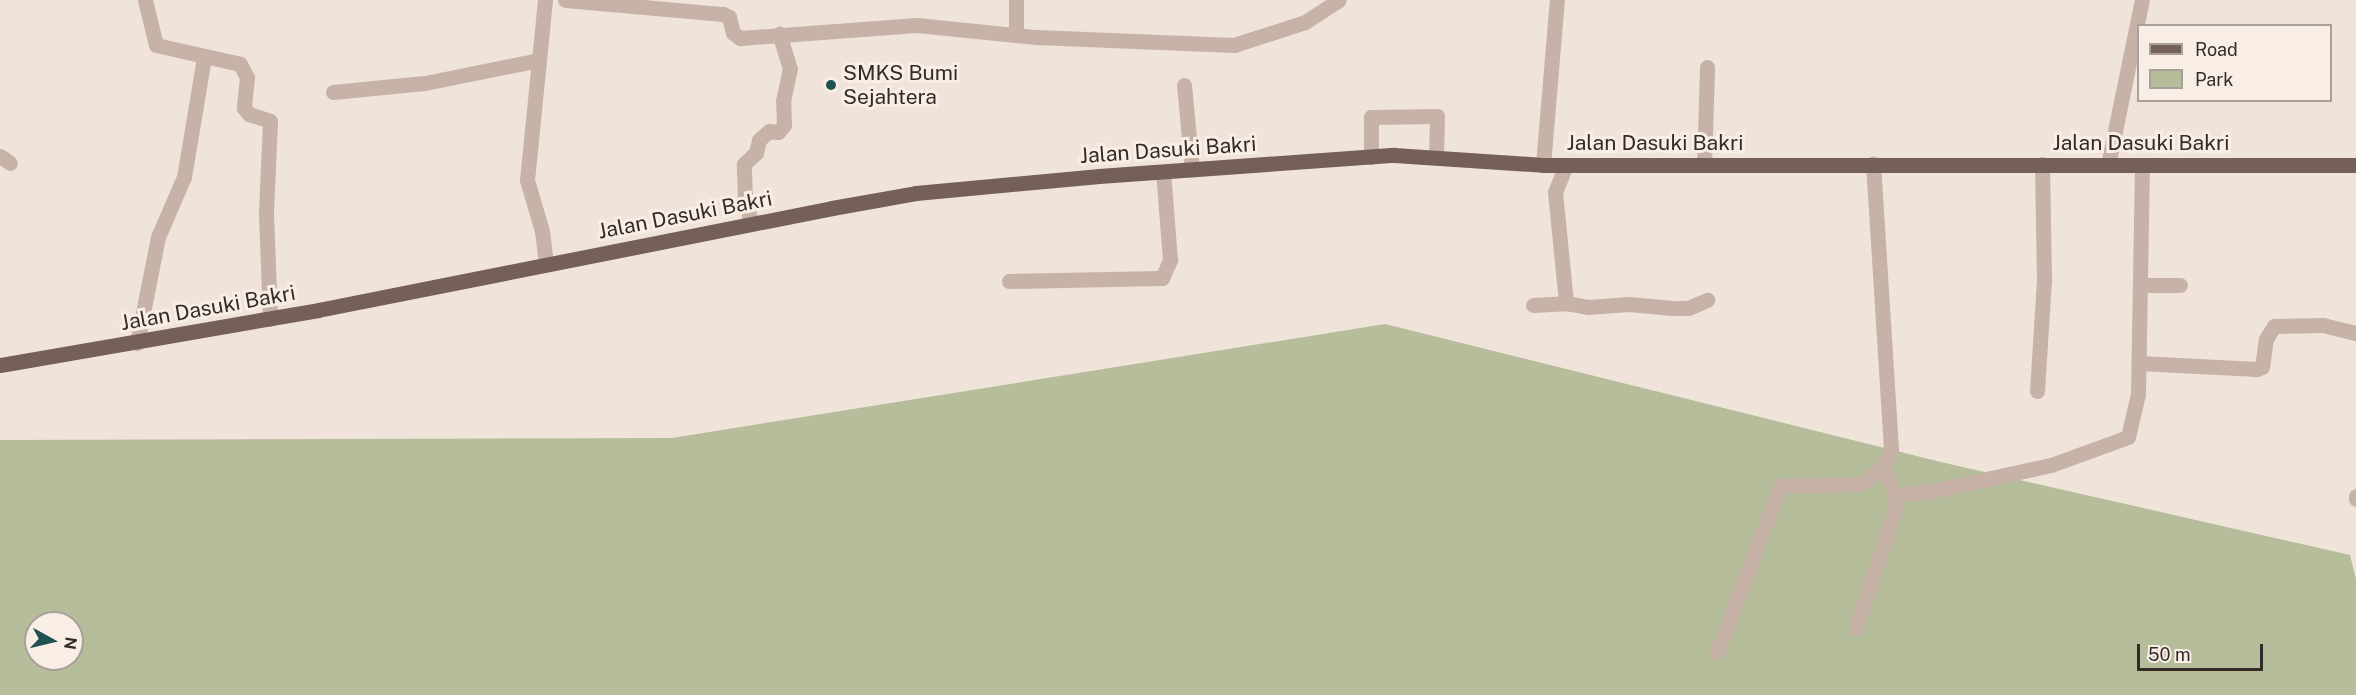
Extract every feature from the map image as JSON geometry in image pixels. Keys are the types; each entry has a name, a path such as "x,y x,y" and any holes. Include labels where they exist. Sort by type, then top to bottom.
{"main road":[{"name":"Jalan Dasuki Bakri","path":"0,365 270,319 751,222 916,193 1163,172 1371,157 1437,158 1543,165 2356,165"}],"street":[{"path":"145,0 156,45 243,66 247,80 244,108 270,122 266,214 270,319"},
{"path":"545,0 527,180 542,231 546,264"},
{"path":"565,0 723,15 729,17 733,33 740,38 917,25 1016,35 1234,45 1252,36 1305,22 1339,0"},
{"path":"1016,0 1016,35"},
{"path":"1543,165 1557,0"},
{"path":"2137,24 2142,0"},
{"path":"2108,165 2137,24"},
{"path":"751,222 745,200 744,164 756,153 759,140 769,131 778,132 784,125 783,101 790,69 779,34"},
{"path":"137,343 158,237 184,177 204,58"},
{"path":"333,92 425,83 539,60"},
{"path":"1704,165 1707,67"},
{"path":"1184,85 1192,170"},
{"path":"1371,157 1371,117 1437,116 1437,158"},
{"path":"1717,652 1780,486 1854,486 1866,481 1882,468 1893,437 1873,164"},
{"path":"2037,392 2044,280 2042,164"},
{"path":"1566,165 1555,192 1566,303"},
{"path":"1896,495 1927,492 2051,465 2124,441 2132,430 2139,363 2142,165"},
{"path":"1009,280 1162,279 1170,260 1163,172"},
{"path":"2141,285 2180,285"},
{"path":"1533,305 1566,303 1588,307 1629,304 1688,308 1707,300"},
{"path":"2139,363 2257,369 2262,367 2266,339 2274,326 2323,325 2356,333"},
{"path":"1856,628 1876,563 1891,532 1896,495 1882,468"}],"green space":[{"path":"1385,324 1945,463 2350,555 2356,579 2356,695 0,695 0,440 672,438"}],"place":[{"name":"SMKS Bumi Sejahtera","path":"831,85"}]}
